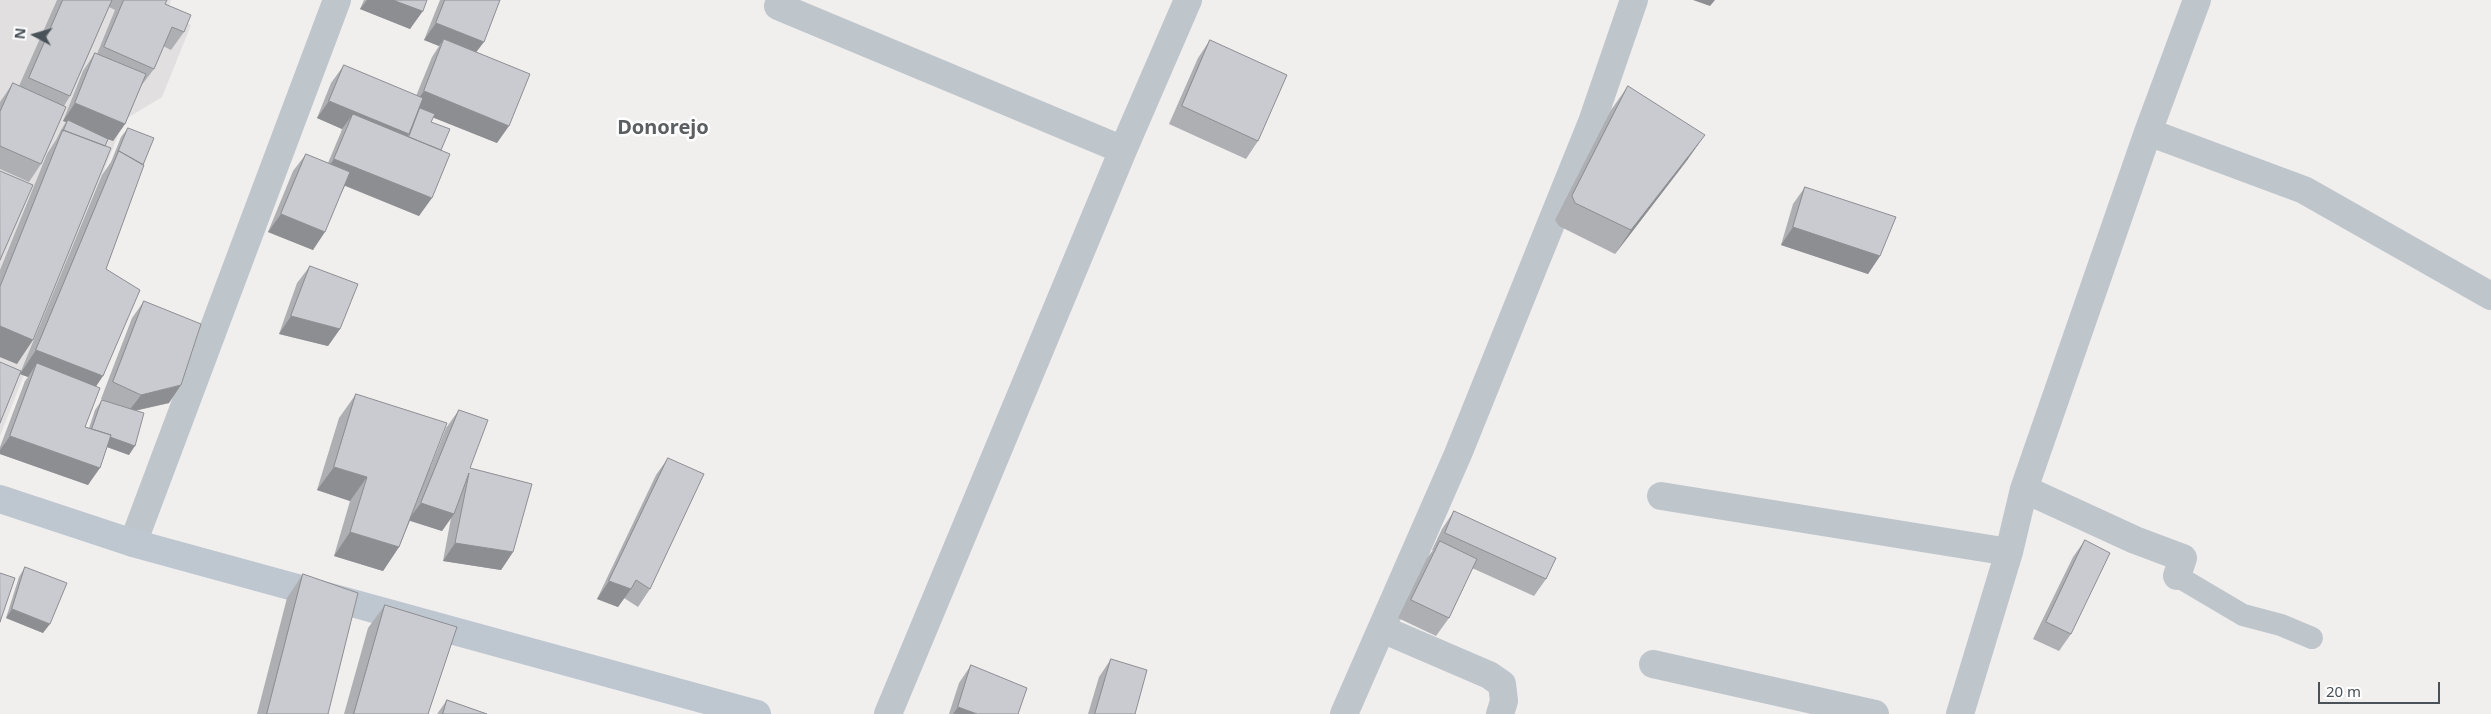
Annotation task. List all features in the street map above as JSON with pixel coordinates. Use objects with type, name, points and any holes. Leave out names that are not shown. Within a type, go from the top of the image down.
[{"type":"main road","points":[[0,499],[133,543],[757,714]]},
{"type":"street","points":[[133,543],[337,0]]},
{"type":"street","points":[[888,714],[1123,150],[1188,0]]},
{"type":"street","points":[[1344,714],[1458,454],[1588,131],[1634,0]]},
{"type":"street","points":[[1960,714],[2009,552],[2024,489],[2148,132],[2197,0]]},
{"type":"street","points":[[778,6],[1123,150]]},
{"type":"street","points":[[2148,132],[2304,190],[2491,296]]},
{"type":"street","points":[[2024,489],[2135,540],[2183,558],[2177,576]]},
{"type":"street","points":[[1661,496],[2009,552]]},
{"type":"street","points":[[1382,629],[1489,675],[1502,684],[1504,700],[1500,714]]},
{"type":"street","points":[[1653,664],[1875,714]]},
{"type":"lane","points":[[2177,576],[2243,615],[2281,625],[2312,638]]},
{"type":"shaded area","points":[[0,0],[171,0],[166,14],[191,25],[162,97],[124,120],[0,436]]},
{"type":"building","points":[[63,0],[112,0],[70,96],[29,78]]},
{"type":"building","points":[[124,0],[167,0],[165,4],[191,15],[184,32],[172,27],[154,69],[104,47]]},
{"type":"building","points":[[393,0],[427,0],[423,11]]},
{"type":"building","points":[[445,0],[500,0],[484,42],[436,23]]},
{"type":"building","points":[[444,39],[530,74],[509,126],[424,91]]},
{"type":"building","points":[[1210,40],[1287,75],[1258,141],[1182,106]]},
{"type":"building","points":[[95,53],[146,74],[125,124],[75,103]]},
{"type":"building","points":[[344,65],[423,98],[409,134],[329,101]]},
{"type":"building","points":[[13,83],[66,107],[41,164],[0,146],[0,112]]},
{"type":"building","points":[[1628,86],[1705,135],[1631,230],[1575,203],[1572,196]]},
{"type":"building","points":[[420,108],[435,114],[431,122],[450,129],[441,150],[409,137]]},
{"type":"building","points":[[353,114],[450,154],[432,198],[334,159]]},
{"type":"building","points":[[68,120],[108,139],[105,146],[63,130]]},
{"type":"building","points":[[128,128],[154,138],[143,165],[118,152]]},
{"type":"building","points":[[63,130],[111,148],[33,340],[0,326],[0,287]]},
{"type":"building","points":[[119,151],[144,165],[106,269],[140,290],[103,376],[36,350]]},
{"type":"building","points":[[306,154],[350,172],[325,232],[281,214]]},
{"type":"building","points":[[0,171],[33,185],[0,260]]},
{"type":"building","points":[[1805,187],[1896,217],[1880,256],[1793,227]]},
{"type":"building","points":[[310,266],[358,284],[340,329],[291,316]]},
{"type":"building","points":[[144,301],[201,324],[181,385],[141,395],[113,382]]},
{"type":"building","points":[[0,362],[21,371],[0,423]]},
{"type":"building","points":[[37,363],[100,388],[85,427],[111,435],[100,468],[10,436]]},
{"type":"building","points":[[356,394],[447,423],[399,547],[350,532],[367,477],[334,467]]},
{"type":"building","points":[[102,400],[144,413],[135,446],[92,429]]},
{"type":"building","points":[[459,410],[488,420],[470,468],[532,484],[513,552],[455,543],[469,473],[454,514],[421,503]]},
{"type":"building","points":[[668,458],[704,474],[650,589],[636,580],[631,589],[609,581]]},
{"type":"building","points":[[1454,511],[1556,558],[1546,579],[1445,533]]},
{"type":"building","points":[[2085,540],[2110,553],[2071,634],[2046,622]]},
{"type":"building","points":[[1440,541],[1477,559],[1449,618],[1411,600]]},
{"type":"building","points":[[25,567],[67,583],[50,624],[12,609]]},
{"type":"building","points":[[0,573],[15,578],[0,622]]},
{"type":"building","points":[[303,574],[358,593],[328,714],[267,714]]},
{"type":"building","points":[[385,605],[457,627],[428,714],[354,714]]},
{"type":"building","points":[[1111,659],[1147,670],[1135,714],[1095,714]]},
{"type":"building","points":[[971,665],[1027,688],[1018,714],[977,714],[958,707]]},
{"type":"building","points":[[447,700],[487,714],[443,714]]},
{"type":"district","name":"Donorejo","points":[[663,128]]}]
